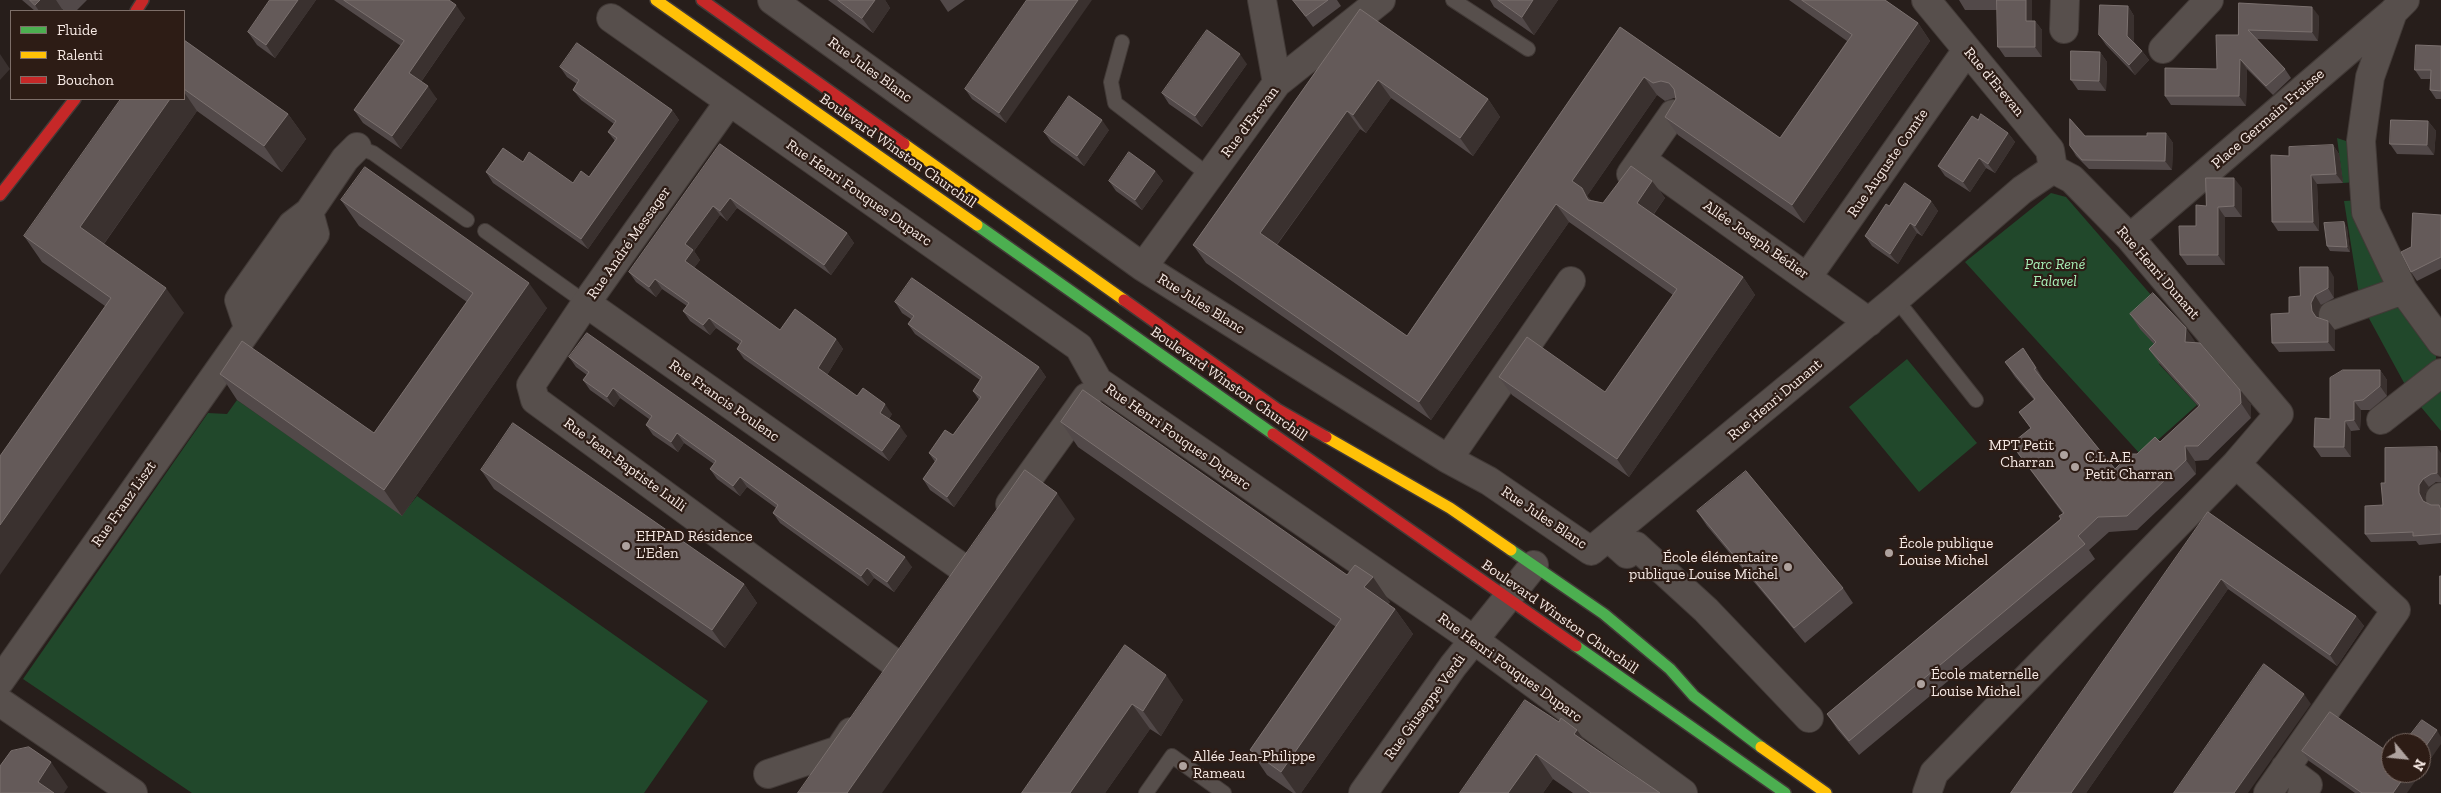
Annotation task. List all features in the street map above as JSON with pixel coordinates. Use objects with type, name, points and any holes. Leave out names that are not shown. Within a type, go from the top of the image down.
[{"type":"main road","name":"Boulevard Winston Churchill","points":[[656,0],[1785,793]]},
{"type":"main road","name":"Boulevard Winston Churchill","points":[[702,0],[1277,409],[1450,508],[1612,620],[1670,669],[1694,696],[1732,727],[1826,793]]},
{"type":"main road","points":[[0,195],[74,100]]},
{"type":"street","name":"Rue Jules Blanc","points":[[772,0],[1143,266],[1448,460],[1489,481],[1591,551],[1641,511]]},
{"type":"street","points":[[1262,0],[1277,84]]},
{"type":"street","name":"Rue d'Erevan","points":[[1143,266],[1277,84],[1381,0]]},
{"type":"street","name":"Rue d'Erevan","points":[[1926,0],[2050,150],[2053,169]]},
{"type":"street","points":[[2064,29],[2065,0]]},
{"type":"street","points":[[2163,50],[2209,0]]},
{"type":"street","points":[[2399,6],[2370,77],[2361,141],[2366,212],[2403,290],[2441,342]]},
{"type":"street","name":"Place Germain Fraisse","points":[[2136,232],[2399,6]]},
{"type":"street","name":"Rue Henri Fouques Duparc","points":[[611,18],[1079,347],[1098,381],[1474,640],[1683,793]]},
{"type":"street","name":"Rue Auguste Comte","points":[[1808,276],[1967,50]]},
{"type":"street","name":"Rue André Messager","points":[[531,385],[586,303],[728,102]]},
{"type":"street","points":[[1615,197],[1673,114]]},
{"type":"street","name":"Rue Franz Liszt","points":[[0,681],[315,234],[309,212],[345,159],[357,147]]},
{"type":"street","name":"Allée Joseph Bédier","points":[[1642,160],[1808,276],[1869,322]]},
{"type":"street","name":"Rue Henri Dunant","points":[[1641,511],[1896,300],[2022,190],[2053,169],[2072,179],[2136,232],[2280,414],[2236,464],[1931,783]]},
{"type":"street","points":[[1448,460],[1571,281]]},
{"type":"street","points":[[2333,315],[2403,290]]},
{"type":"street","name":"Rue Francis Poulenc","points":[[586,303],[964,569]]},
{"type":"street","points":[[2380,420],[2441,373]]},
{"type":"street","points":[[998,522],[1098,381]]},
{"type":"street","name":"Rue Jean-Baptiste Lulli","points":[[531,385],[535,400],[896,664]]},
{"type":"street","points":[[2236,464],[2396,610],[2268,793]]},
{"type":"street","points":[[1608,537],[1626,554],[1636,546],[1706,610],[1809,718]]},
{"type":"street","points":[[947,593],[981,546]]},
{"type":"street","name":"Rue Giuseppe Verdi","points":[[1363,793],[1474,640],[1534,565]]},
{"type":"street","points":[[881,688],[913,640]]},
{"type":"street","points":[[0,702],[133,793]]},
{"type":"street","points":[[768,774],[839,750],[865,711]]},
{"type":"street","points":[[2285,768],[2310,790]]},
{"type":"lane","points":[[1452,0],[1528,50]]},
{"type":"lane","points":[[1122,42],[1111,82],[1115,103],[1210,176]]},
{"type":"lane","points":[[357,147],[373,153],[467,220]]},
{"type":"lane","name":"Rue Francis Poulenc","points":[[485,231],[586,303]]},
{"type":"lane","points":[[1896,300],[1976,400]]},
{"type":"lane","points":[[1146,793],[1172,756],[1224,793]]},
{"type":"green space","points":[[2337,138],[2352,143],[2356,182],[2343,183]]},
{"type":"green space","name":"Parc René Falavel","points":[[2051,193],[2066,197],[2158,303],[2166,357],[2159,364],[2197,405],[2141,455],[1965,262]]},
{"type":"green space","points":[[2361,200],[2392,288],[2360,301],[2344,201]]},
{"type":"green space","points":[[2398,302],[2436,356],[2436,368],[2409,392],[2365,311]]},
{"type":"green space","points":[[1907,359],[1977,443],[1919,492],[1849,407]]},
{"type":"green space","points":[[2441,383],[2441,431],[2416,401]]},
{"type":"green space","points":[[237,400],[402,515],[417,496],[708,701],[644,793],[192,793],[23,679],[208,413],[227,414]]},
{"type":"building","points":[[30,0],[40,0],[35,5]]},
{"type":"building","points":[[270,0],[298,0],[266,45],[248,32]]},
{"type":"building","points":[[344,0],[449,0],[456,5],[409,73],[428,86],[392,136],[354,110],[404,41]]},
{"type":"building","points":[[838,0],[875,0],[862,18]]},
{"type":"building","points":[[1027,0],[1078,0],[999,113],[965,89]]},
{"type":"building","points":[[1293,0],[1328,0],[1306,16]]},
{"type":"building","points":[[1498,0],[1533,0],[1522,17]]},
{"type":"building","points":[[1802,0],[1885,0],[1918,23],[1792,205],[1665,117],[1676,99],[1674,89],[1669,83],[1661,81],[1653,83],[1644,77],[1572,181],[1582,188],[1588,200],[1603,203],[1631,166],[1652,181],[1637,203],[1743,277],[1617,459],[1499,377],[1527,337],[1605,392],[1677,289],[1556,204],[1419,402],[1193,245],[1360,9],[1488,99],[1460,138],[1378,80],[1353,115],[1347,111],[1260,233],[1407,336],[1620,27],[1780,138],[1852,35]]},
{"type":"building","points":[[1997,0],[2026,0],[2026,21],[2035,21],[2035,47],[1998,47]]},
{"type":"building","points":[[2239,3],[2312,7],[2312,32],[2248,30],[2285,69],[2266,86],[2240,59],[2239,96],[2165,96],[2165,68],[2217,69],[2216,35],[2238,35]]},
{"type":"building","points":[[2100,5],[2128,6],[2127,36],[2142,51],[2129,65],[2099,35]]},
{"type":"building","points":[[1207,30],[1240,54],[1195,116],[1162,93]]},
{"type":"building","points":[[185,41],[288,114],[264,146],[185,90]]},
{"type":"building","points":[[577,43],[672,110],[581,239],[486,172],[503,148],[523,162],[529,152],[573,183],[581,171],[589,177],[617,138],[608,132],[616,121],[573,90],[579,80],[560,67]]},
{"type":"building","points":[[2416,45],[2441,46],[2441,91],[2430,90],[2431,70],[2415,70]]},
{"type":"building","points":[[2071,51],[2100,52],[2099,81],[2071,80]]},
{"type":"building","points":[[1069,96],[1102,120],[1077,156],[1044,132]]},
{"type":"building","points":[[120,100],[169,100],[80,227],[166,288],[0,525],[0,456],[111,298],[24,236]]},
{"type":"building","points":[[1981,114],[2008,133],[1988,164],[1979,158],[1963,182],[1938,166],[1972,116],[1978,120]]},
{"type":"building","points":[[2070,119],[2085,136],[2147,136],[2147,133],[2166,133],[2165,161],[2082,160],[2070,146]]},
{"type":"building","points":[[2391,120],[2428,121],[2427,145],[2390,144]]},
{"type":"building","points":[[720,144],[847,233],[824,265],[730,198],[720,211],[713,206],[685,244],[693,250],[685,261],[780,330],[795,309],[836,339],[818,368],[857,396],[863,388],[885,404],[880,413],[900,426],[882,451],[737,349],[742,341],[709,318],[703,325],[683,311],[689,303],[655,279],[649,287],[629,272]]},
{"type":"building","points":[[2333,145],[2336,174],[2311,175],[2313,222],[2272,222],[2271,155],[2289,156],[2289,147]]},
{"type":"building","points":[[1129,152],[1155,171],[1135,200],[1109,181]]},
{"type":"building","points":[[365,167],[529,283],[384,490],[220,374],[242,341],[374,433],[473,293],[341,200]]},
{"type":"building","points":[[2206,178],[2234,178],[2234,206],[2218,207],[2218,255],[2180,255],[2179,226],[2196,226],[2196,205],[2206,206]]},
{"type":"building","points":[[1905,183],[1931,201],[1915,226],[1910,223],[1890,254],[1865,236],[1886,204],[1889,206]]},
{"type":"building","points":[[2413,213],[2441,215],[2441,257],[2411,272],[2401,252],[2411,247]]},
{"type":"building","points":[[2344,222],[2347,247],[2327,246],[2324,223]]},
{"type":"building","points":[[2300,267],[2328,267],[2328,288],[2315,295],[2311,303],[2312,311],[2316,317],[2328,321],[2328,342],[2272,343],[2271,314],[2289,313],[2289,297],[2300,296]]},
{"type":"building","points":[[912,278],[1039,367],[947,497],[923,479],[937,459],[929,453],[945,430],[953,435],[981,397],[973,391],[982,377],[908,324],[914,316],[895,302]]},
{"type":"building","points":[[2153,293],[2186,328],[2185,342],[2200,343],[2240,390],[2241,403],[2198,446],[2185,446],[2186,460],[2127,516],[2098,517],[2078,536],[2085,544],[1849,741],[1827,714],[2061,519],[2059,516],[2064,513],[2011,444],[2031,428],[2019,412],[2035,399],[2005,362],[2023,348],[2036,368],[2034,369],[2115,469],[2130,454],[2137,454],[2155,437],[2160,442],[2200,405],[2149,349],[2156,342],[2130,314]]},
{"type":"building","points":[[587,333],[905,557],[887,582],[867,568],[861,576],[773,513],[778,505],[740,477],[733,486],[710,469],[716,461],[677,433],[671,442],[646,425],[652,416],[613,388],[607,397],[583,380],[589,372],[569,357]]},
{"type":"building","points":[[2343,370],[2380,370],[2380,386],[2363,400],[2354,401],[2354,420],[2345,421],[2344,447],[2314,447],[2315,418],[2330,419],[2330,378]]},
{"type":"building","points":[[1083,390],[1347,575],[1355,565],[1373,577],[1364,587],[1395,609],[1281,772],[1250,750],[1341,619],[1061,422]]},
{"type":"building","name":"EHPAD Résidence L'Eden","points":[[513,423],[744,584],[712,630],[481,470]]},
{"type":"building","points":[[2437,447],[2437,473],[2423,479],[2419,485],[2419,493],[2423,501],[2431,505],[2439,505],[2441,510],[2441,534],[2413,536],[2413,532],[2365,534],[2365,506],[2383,505],[2381,483],[2385,483],[2385,448]]},
{"type":"building","points":[[1025,470],[1057,493],[847,793],[798,793]]},
{"type":"building","points":[[1746,471],[1843,588],[1794,628],[1697,511]]},
{"type":"building","points":[[2208,512],[2356,616],[2330,655],[2221,579],[2071,793],[2011,793]]},
{"type":"building","points":[[2441,576],[2441,604],[2440,604]]},
{"type":"building","points":[[1125,645],[1166,675],[1143,711],[1132,704],[1070,793],[1022,793]]},
{"type":"building","points":[[2264,664],[2304,694],[2234,793],[2174,793]]},
{"type":"building","points":[[1525,700],[1559,722],[1561,718],[1577,730],[1574,734],[1660,793],[1591,793],[1536,754],[1508,793],[1460,793]]},
{"type":"building","points":[[2330,712],[2381,747],[2381,783],[2400,783],[2393,793],[2362,793],[2302,751]]},
{"type":"building","points":[[2422,720],[2437,730],[2431,739],[2431,733],[2412,733]]},
{"type":"building","points":[[29,747],[51,762],[38,782],[54,793],[0,793],[0,766],[11,751]]},
{"type":"traffic: fast","points":[[977,225],[1273,434]]},
{"type":"traffic: fast","points":[[1511,550],[1604,614],[1670,669],[1694,696],[1761,747]]},
{"type":"traffic: fast","points":[[1576,646],[1785,793]]},
{"type":"traffic: slow","points":[[656,0],[977,225]]},
{"type":"traffic: slow","points":[[904,144],[1124,300]]},
{"type":"traffic: slow","points":[[1326,437],[1450,508],[1511,550]]},
{"type":"traffic: slow","points":[[1761,747],[1826,793]]},
{"type":"traffic: jam","points":[[137,10],[143,0]]},
{"type":"traffic: jam","points":[[702,0],[904,144]]},
{"type":"traffic: jam","points":[[0,195],[74,100]]},
{"type":"traffic: jam","points":[[1124,300],[1277,409],[1326,437]]},
{"type":"traffic: jam","points":[[1273,434],[1576,646]]},
{"type":"place","name":"MPT Petit Charran","points":[[2064,455]]},
{"type":"place","name":"C.L.A.E. Petit Charran","points":[[2075,467]]},
{"type":"place","name":"EHPAD Résidence L'Eden","points":[[626,546]]},
{"type":"place","name":"École publique Louise Michel","points":[[1889,553]]},
{"type":"place","name":"École élémentaire publique Louise Michel","points":[[1788,567]]},
{"type":"place","name":"École maternelle Louise Michel","points":[[1921,684]]},
{"type":"place","name":"Allée Jean-Philippe Rameau","points":[[1183,766]]}]
